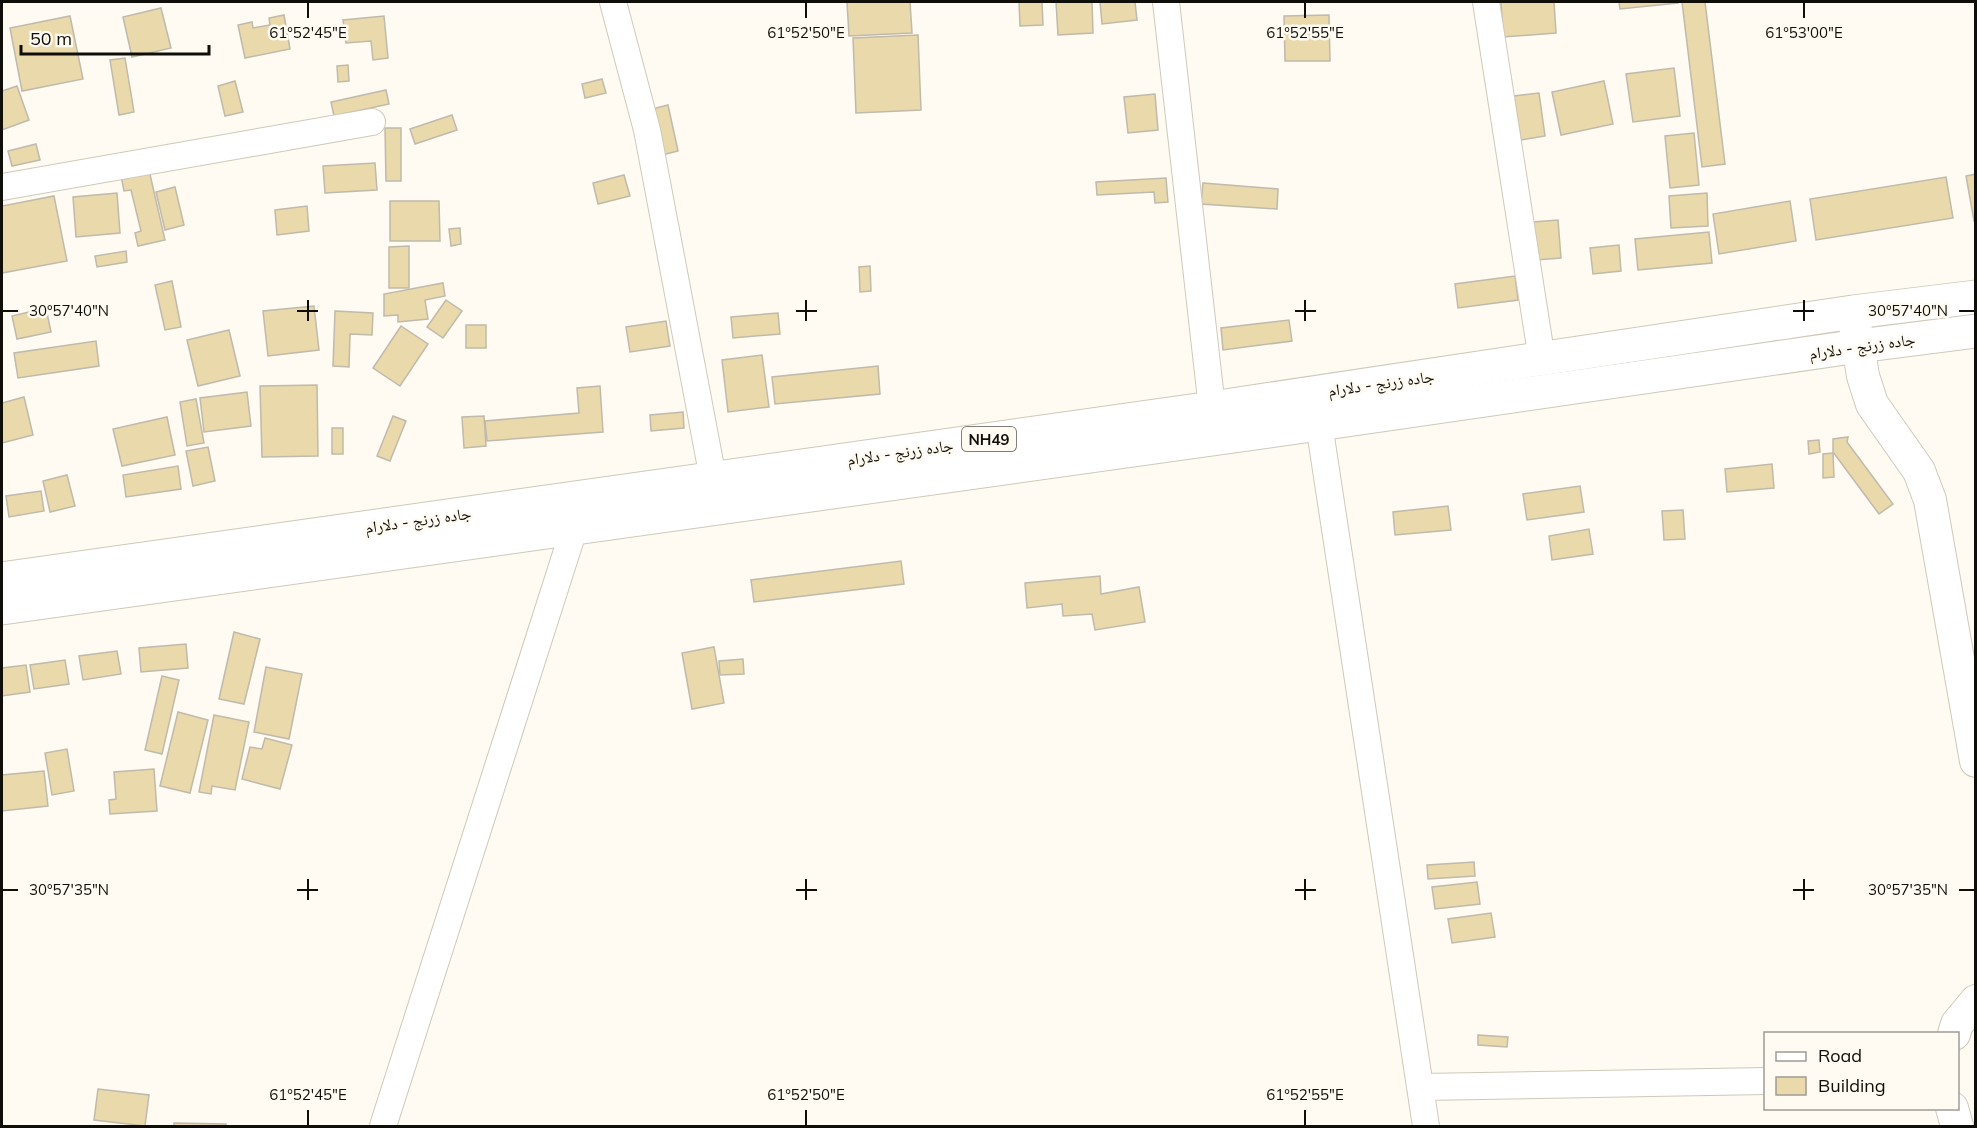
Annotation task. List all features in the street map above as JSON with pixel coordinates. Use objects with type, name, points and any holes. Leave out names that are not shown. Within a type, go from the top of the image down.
[{"type":"highway","name":"جاده زرنج - دلارام","points":[[2,608],[574,529],[715,493],[1212,408],[1853,312],[1976,297]]},
{"type":"highway","name":"جاده زرنج - دلارام","points":[[2,579],[715,493],[1319,424],[1976,331]]},
{"type":"street","points":[[613,2],[647,130],[715,493]]},
{"type":"street","points":[[1166,2],[1212,408]]},
{"type":"street","points":[[1486,2],[1542,360]]},
{"type":"street","points":[[2,188],[372,122]]},
{"type":"street","points":[[1853,312],[1863,376],[1872,404],[1919,471],[1930,500],[1976,761]]},
{"type":"street","points":[[1319,424],[1426,1126]]},
{"type":"street","points":[[383,1126],[574,529]]},
{"type":"street","points":[[1954,1032],[1956,1024],[1976,1001]]},
{"type":"street","points":[[1421,1087],[1764,1081]]},
{"type":"street","points":[[1953,1110],[1957,1126]]},
{"type":"building","points":[[847,2],[910,2],[912,33],[849,36]]},
{"type":"building","points":[[1019,2],[1042,2],[1043,25],[1020,26]]},
{"type":"building","points":[[1056,2],[1092,2],[1093,33],[1058,35]]},
{"type":"building","points":[[1100,2],[1135,2],[1137,20],[1102,24]]},
{"type":"building","points":[[1501,2],[1554,2],[1556,33],[1503,37]]},
{"type":"building","points":[[1619,2],[1678,2],[1678,3],[1620,9]]},
{"type":"building","points":[[1682,2],[1705,2],[1725,164],[1702,167]]},
{"type":"building","points":[[161,8],[171,48],[132,57],[123,17]]},
{"type":"building","points":[[284,15],[290,49],[245,58],[238,25],[252,22],[253,28],[270,25],[269,18]]},
{"type":"building","points":[[1329,15],[1330,61],[1285,61],[1284,16]]},
{"type":"building","points":[[70,16],[83,79],[22,91],[10,28]]},
{"type":"building","points":[[384,16],[388,58],[373,60],[371,41],[346,43],[343,20]]},
{"type":"building","points":[[918,35],[921,110],[856,113],[853,38]]},
{"type":"building","points":[[125,58],[134,112],[119,115],[110,60]]},
{"type":"building","points":[[348,65],[349,81],[338,82],[337,66]]},
{"type":"building","points":[[1674,68],[1680,116],[1633,122],[1626,74]]},
{"type":"building","points":[[602,79],[606,93],[585,98],[582,84]]},
{"type":"building","points":[[235,81],[243,112],[225,116],[218,86]]},
{"type":"building","points":[[1604,81],[1613,124],[1561,135],[1552,92]]},
{"type":"building","points":[[17,86],[29,120],[2,130],[2,91]]},
{"type":"building","points":[[386,90],[389,104],[334,116],[331,102]]},
{"type":"building","points":[[1539,93],[1545,136],[1521,140],[1514,96]]},
{"type":"building","points":[[1155,94],[1158,130],[1128,133],[1124,97]]},
{"type":"building","points":[[668,105],[678,151],[662,155],[652,109]]},
{"type":"building","points":[[452,115],[457,130],[415,144],[410,129]]},
{"type":"building","points":[[385,128],[401,128],[401,181],[386,181]]},
{"type":"building","points":[[1694,133],[1699,185],[1670,188],[1665,136]]},
{"type":"building","points":[[36,144],[40,160],[12,166],[8,151]]},
{"type":"building","points":[[375,163],[377,190],[325,193],[323,166]]},
{"type":"building","points":[[149,170],[165,240],[138,246],[135,233],[141,231],[131,190],[124,191],[121,176]]},
{"type":"building","points":[[1976,174],[1976,220],[1974,221],[1966,176]]},
{"type":"building","points":[[624,175],[630,196],[598,204],[593,183]]},
{"type":"building","points":[[1946,177],[1953,218],[1816,240],[1810,199]]},
{"type":"building","points":[[1166,178],[1168,202],[1155,203],[1154,192],[1097,195],[1096,182]]},
{"type":"building","points":[[1203,183],[1278,189],[1277,209],[1201,204]]},
{"type":"building","points":[[175,187],[184,225],[165,230],[156,192]]},
{"type":"building","points":[[117,193],[120,233],[76,237],[73,197]]},
{"type":"building","points":[[1707,193],[1708,226],[1671,228],[1669,196]]},
{"type":"building","points":[[54,196],[67,261],[2,273],[2,206]]},
{"type":"building","points":[[390,201],[439,201],[440,241],[390,241]]},
{"type":"building","points":[[1790,201],[1796,241],[1719,254],[1713,214]]},
{"type":"building","points":[[307,206],[309,231],[277,235],[275,210]]},
{"type":"building","points":[[1558,220],[1561,258],[1536,260],[1533,222]]},
{"type":"building","points":[[460,228],[461,244],[451,246],[449,229]]},
{"type":"building","points":[[1709,232],[1712,263],[1638,270],[1635,239]]},
{"type":"building","points":[[1619,245],[1621,271],[1593,274],[1590,248]]},
{"type":"building","points":[[409,246],[409,288],[389,288],[389,247]]},
{"type":"building","points":[[126,251],[127,262],[97,267],[95,256]]},
{"type":"building","points":[[870,266],[871,291],[860,292],[859,267]]},
{"type":"building","points":[[1515,276],[1518,300],[1458,308],[1455,284]]},
{"type":"building","points":[[172,281],[181,327],[165,330],[155,285]]},
{"type":"building","points":[[443,283],[445,296],[425,300],[428,319],[398,322],[398,315],[384,316],[384,294]]},
{"type":"building","points":[[446,300],[462,311],[443,338],[427,327]]},
{"type":"building","points":[[314,306],[319,350],[268,356],[263,311]]},
{"type":"building","points":[[46,308],[51,332],[17,339],[12,316]]},
{"type":"building","points":[[335,311],[373,313],[372,335],[350,334],[349,367],[333,366]]},
{"type":"building","points":[[778,313],[780,334],[733,338],[731,317]]},
{"type":"building","points":[[1289,320],[1292,341],[1223,350],[1221,328]]},
{"type":"building","points":[[666,321],[670,346],[630,352],[626,327]]},
{"type":"building","points":[[466,325],[486,325],[486,348],[466,348]]},
{"type":"building","points":[[401,326],[428,344],[400,386],[373,368]]},
{"type":"building","points":[[229,330],[240,376],[198,386],[187,340]]},
{"type":"building","points":[[96,341],[99,366],[18,378],[14,353]]},
{"type":"building","points":[[762,355],[769,407],[728,412],[722,360]]},
{"type":"building","points":[[878,366],[880,394],[775,404],[772,377]]},
{"type":"building","points":[[317,385],[318,456],[262,457],[260,386]]},
{"type":"building","points":[[600,386],[603,432],[487,441],[485,421],[579,413],[577,388]]},
{"type":"building","points":[[247,392],[251,426],[204,432],[200,398]]},
{"type":"building","points":[[24,397],[33,435],[2,443],[2,403]]},
{"type":"building","points":[[196,399],[204,443],[187,446],[180,402]]},
{"type":"building","points":[[683,412],[684,428],[651,431],[650,415]]},
{"type":"building","points":[[393,416],[406,421],[390,461],[377,456]]},
{"type":"building","points":[[484,416],[486,446],[464,448],[462,417]]},
{"type":"building","points":[[167,417],[175,455],[122,466],[113,429]]},
{"type":"building","points":[[332,428],[343,428],[343,454],[332,454]]},
{"type":"building","points":[[1848,437],[1847,442],[1893,504],[1879,514],[1833,452],[1833,439]]},
{"type":"building","points":[[1819,440],[1820,452],[1809,454],[1808,441]]},
{"type":"building","points":[[208,447],[215,481],[193,486],[186,451]]},
{"type":"building","points":[[1833,453],[1834,477],[1823,478],[1823,454]]},
{"type":"building","points":[[1772,464],[1774,488],[1727,492],[1725,469]]},
{"type":"building","points":[[178,466],[181,489],[126,497],[123,475]]},
{"type":"building","points":[[67,475],[75,506],[50,512],[43,481]]},
{"type":"building","points":[[1580,486],[1584,512],[1527,520],[1523,494]]},
{"type":"building","points":[[41,491],[44,511],[9,517],[6,496]]},
{"type":"building","points":[[1448,506],[1451,530],[1395,535],[1393,512]]},
{"type":"building","points":[[1683,510],[1685,539],[1664,540],[1662,511]]},
{"type":"building","points":[[1589,529],[1593,554],[1552,560],[1549,536]]},
{"type":"building","points":[[901,561],[904,584],[754,602],[751,580]]},
{"type":"building","points":[[1100,576],[1101,594],[1139,587],[1145,622],[1095,630],[1092,614],[1063,616],[1062,604],[1027,608],[1025,583]]},
{"type":"building","points":[[234,632],[260,639],[244,704],[219,699]]},
{"type":"building","points":[[186,644],[188,668],[141,672],[139,648]]},
{"type":"building","points":[[714,647],[724,703],[692,709],[682,653]]},
{"type":"building","points":[[117,651],[121,674],[83,680],[79,656]]},
{"type":"building","points":[[743,659],[744,674],[720,675],[719,661]]},
{"type":"building","points":[[65,660],[69,684],[34,689],[30,665]]},
{"type":"building","points":[[26,665],[30,692],[2,696],[2,668]]},
{"type":"building","points":[[266,667],[302,674],[289,739],[254,732]]},
{"type":"building","points":[[162,676],[179,680],[162,754],[145,750]]},
{"type":"building","points":[[178,712],[208,720],[190,793],[160,786]]},
{"type":"building","points":[[214,715],[249,722],[235,790],[212,786],[211,794],[199,792]]},
{"type":"building","points":[[265,738],[292,745],[280,789],[242,779],[250,747],[262,749]]},
{"type":"building","points":[[67,749],[74,791],[52,795],[45,753]]},
{"type":"building","points":[[154,769],[157,811],[110,814],[109,800],[116,799],[114,772]]},
{"type":"building","points":[[44,771],[48,806],[2,811],[2,775]]},
{"type":"building","points":[[1474,862],[1475,876],[1428,879],[1427,865]]},
{"type":"building","points":[[1477,882],[1480,904],[1435,909],[1432,887]]},
{"type":"building","points":[[1491,913],[1495,937],[1452,943],[1448,919]]},
{"type":"building","points":[[1478,1035],[1508,1037],[1507,1047],[1478,1045]]},
{"type":"building","points":[[98,1089],[149,1095],[145,1126],[94,1120]]},
{"type":"building","points":[[174,1123],[226,1124],[226,1126],[174,1126]]}]
